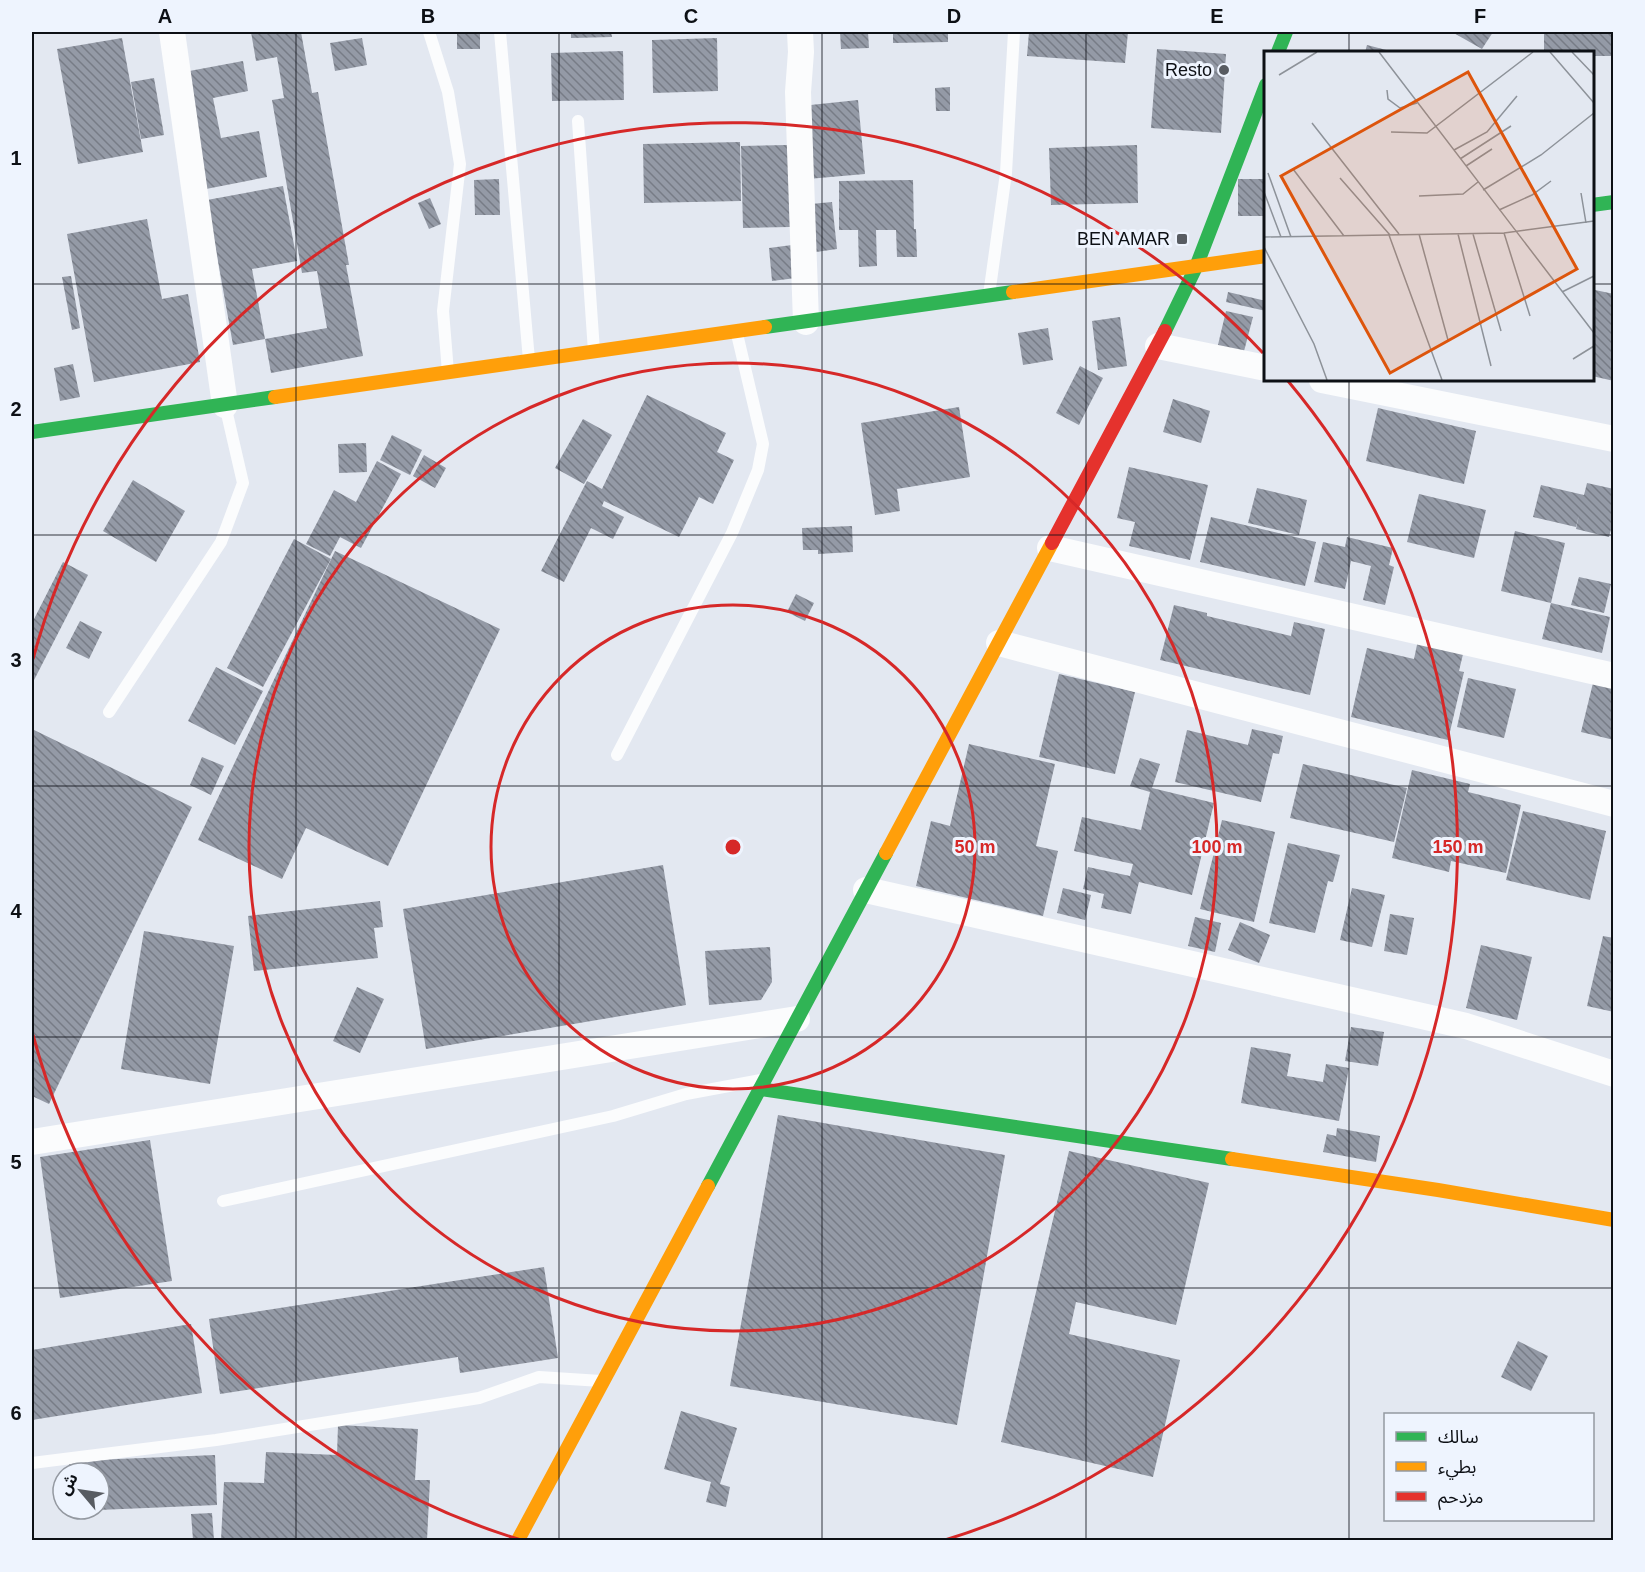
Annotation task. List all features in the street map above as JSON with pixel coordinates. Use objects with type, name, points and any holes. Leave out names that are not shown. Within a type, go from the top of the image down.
[{"type":"street","points":[[172,32],[225,405]]},
{"type":"street","points":[[800,32],[798,92],[806,322]]},
{"type":"street","points":[[1278,51],[1286,32]]},
{"type":"street","points":[[518,1540],[1158,346],[1196,267],[1264,90]]},
{"type":"street","points":[[1594,205],[1614,202]]},
{"type":"street","points":[[32,432],[1264,256]]},
{"type":"street","points":[[1158,346],[1264,368]]},
{"type":"street","points":[[1327,381],[1614,439]]},
{"type":"street","points":[[1050,548],[1614,676]]},
{"type":"street","points":[[999,643],[1614,804]]},
{"type":"street","points":[[866,890],[1466,1026],[1614,1074]]},
{"type":"street","points":[[32,1142],[797,1019]]},
{"type":"street","points":[[762,1084],[1438,1190],[1614,1220]]},
{"type":"lane","points":[[429,32],[448,92],[460,164],[443,311],[448,373]]},
{"type":"lane","points":[[500,32],[529,362]]},
{"type":"lane","points":[[989,296],[1006,173],[1014,32]]},
{"type":"lane","points":[[578,121],[594,352]]},
{"type":"lane","points":[[616,755],[732,532],[758,470],[763,444],[737,332]]},
{"type":"lane","points":[[108,712],[221,542],[243,483],[225,405]]},
{"type":"lane","points":[[223,1201],[614,1116],[686,1094],[762,1084]]},
{"type":"lane","points":[[32,1463],[216,1440],[479,1398],[539,1377],[603,1381]]},
{"type":"building","points":[[251,32],[301,32],[312,93],[318,92],[363,356],[271,373],[265,339],[327,328],[317,271],[302,273],[272,100],[284,98],[277,57],[256,61]]},
{"type":"building","points":[[457,32],[480,32],[480,49],[457,49]]},
{"type":"building","points":[[571,32],[611,32],[612,37],[571,38]]},
{"type":"building","points":[[840,32],[868,32],[869,48],[841,49]]},
{"type":"building","points":[[893,32],[948,32],[948,42],[893,43]]},
{"type":"building","points":[[1029,32],[1128,32],[1125,63],[1027,56]]},
{"type":"building","points":[[1452,32],[1493,32],[1482,49]]},
{"type":"building","points":[[1544,32],[1614,32],[1614,56],[1594,56],[1594,51],[1544,51]]},
{"type":"building","points":[[122,38],[143,152],[78,164],[57,49]]},
{"type":"building","points":[[362,38],[367,65],[335,71],[330,43]]},
{"type":"building","points":[[717,38],[718,91],[653,93],[652,40]]},
{"type":"building","points":[[1367,45],[1390,51],[1365,51]]},
{"type":"building","points":[[1157,49],[1226,54],[1221,133],[1151,128]]},
{"type":"building","points":[[623,51],[624,100],[552,101],[551,53]]},
{"type":"building","points":[[243,61],[248,91],[213,98],[221,138],[259,131],[267,177],[206,189],[184,72]]},
{"type":"building","points":[[154,78],[164,135],[141,139],[131,82]]},
{"type":"building","points":[[950,87],[950,111],[936,111],[935,88]]},
{"type":"building","points":[[858,100],[865,174],[808,179],[801,106]]},
{"type":"building","points":[[740,142],[741,201],[644,203],[643,144]]},
{"type":"building","points":[[788,145],[790,227],[743,228],[741,146]]},
{"type":"building","points":[[1137,145],[1138,203],[1051,205],[1049,148]]},
{"type":"building","points":[[499,179],[500,215],[475,215],[474,180]]},
{"type":"building","points":[[1238,179],[1264,179],[1264,216],[1238,216]]},
{"type":"building","points":[[913,180],[917,257],[897,257],[896,230],[876,230],[877,266],[859,267],[858,230],[839,230],[839,181]]},
{"type":"building","points":[[283,186],[297,261],[252,269],[265,339],[233,345],[207,200]]},
{"type":"building","points":[[430,198],[441,224],[429,229],[418,203]]},
{"type":"building","points":[[832,202],[837,249],[816,252],[811,204]]},
{"type":"building","points":[[147,219],[162,299],[188,294],[200,362],[94,382],[67,234]]},
{"type":"building","points":[[792,245],[796,278],[772,281],[769,248]]},
{"type":"building","points":[[71,276],[80,328],[72,330],[62,277]]},
{"type":"building","points":[[1595,290],[1614,294],[1614,381],[1594,376]]},
{"type":"building","points":[[1228,292],[1264,301],[1264,311],[1226,302]]},
{"type":"building","points":[[1226,311],[1253,317],[1243,355],[1217,349]]},
{"type":"building","points":[[1120,317],[1127,366],[1098,370],[1092,321]]},
{"type":"building","points":[[1048,328],[1053,360],[1023,365],[1018,333]]},
{"type":"building","points":[[73,364],[80,397],[60,401],[54,368]]},
{"type":"building","points":[[1080,366],[1103,378],[1079,425],[1056,413]]},
{"type":"building","points":[[647,395],[726,433],[717,452],[734,460],[713,504],[699,497],[679,537],[604,501],[602,506],[624,517],[613,539],[591,528],[564,582],[541,571],[587,481],[602,489]]},
{"type":"building","points":[[1173,399],[1210,411],[1201,443],[1163,432]]},
{"type":"building","points":[[959,407],[970,477],[897,489],[900,511],[875,515],[861,423]]},
{"type":"building","points":[[1378,408],[1476,431],[1464,484],[1366,461]]},
{"type":"building","points":[[583,419],[612,435],[584,484],[555,468]]},
{"type":"building","points":[[392,435],[422,450],[410,475],[380,460]]},
{"type":"building","points":[[366,443],[367,472],[339,473],[338,444]]},
{"type":"building","points":[[424,455],[446,468],[435,488],[413,476]]},
{"type":"building","points":[[377,461],[401,474],[361,548],[340,537],[330,556],[306,544],[334,490],[356,502]]},
{"type":"building","points":[[1129,467],[1208,485],[1190,560],[1129,546],[1135,522],[1117,518]]},
{"type":"building","points":[[133,480],[185,511],[156,562],[103,531]]},
{"type":"building","points":[[1587,483],[1614,489],[1614,518],[1609,537],[1576,529],[1579,515],[1576,527],[1533,517],[1541,485],[1584,495]]},
{"type":"building","points":[[1257,488],[1307,500],[1299,535],[1248,523]]},
{"type":"building","points":[[1419,494],[1486,510],[1474,558],[1407,542]]},
{"type":"building","points":[[1211,517],[1316,542],[1305,586],[1200,562]]},
{"type":"building","points":[[852,526],[853,552],[818,554],[818,550],[803,550],[802,528]]},
{"type":"building","points":[[1515,531],[1565,543],[1551,603],[1501,591]]},
{"type":"building","points":[[1347,537],[1393,548],[1389,565],[1394,567],[1385,605],[1363,600],[1371,566],[1351,561],[1345,589],[1314,582],[1323,542],[1345,547]]},
{"type":"building","points":[[294,539],[331,559],[263,687],[227,668]]},
{"type":"building","points":[[335,551],[500,629],[388,866],[306,828],[282,879],[198,840]]},
{"type":"building","points":[[63,562],[88,575],[32,684],[32,623]]},
{"type":"building","points":[[1579,577],[1611,584],[1604,613],[1571,605]]},
{"type":"building","points":[[796,594],[814,603],[805,621],[787,612]]},
{"type":"building","points":[[1551,603],[1610,617],[1602,653],[1542,639]]},
{"type":"building","points":[[1174,605],[1207,613],[1207,616],[1291,636],[1294,622],[1325,629],[1310,695],[1160,660]]},
{"type":"building","points":[[80,621],[102,632],[89,659],[66,648]]},
{"type":"building","points":[[1418,640],[1464,650],[1459,671],[1464,672],[1448,740],[1351,717],[1367,648],[1414,659]]},
{"type":"building","points":[[216,667],[263,691],[235,745],[188,721]]},
{"type":"building","points":[[1059,674],[1135,692],[1115,774],[1039,757]]},
{"type":"building","points":[[1468,678],[1516,689],[1504,738],[1457,727]]},
{"type":"building","points":[[1593,683],[1614,688],[1614,740],[1581,732]]},
{"type":"building","points":[[32,729],[192,807],[49,1104],[32,1096]]},
{"type":"building","points":[[1252,729],[1283,736],[1279,754],[1273,753],[1261,802],[1175,782],[1187,730],[1248,745]]},
{"type":"building","points":[[969,744],[1055,764],[1036,846],[1058,851],[1043,916],[916,886],[931,821],[950,826]]},
{"type":"building","points":[[202,757],[224,766],[211,795],[190,785]]},
{"type":"building","points":[[1140,758],[1160,764],[1152,788],[1214,803],[1192,895],[1139,882],[1131,914],[1101,908],[1104,894],[1083,889],[1088,867],[1130,876],[1133,864],[1074,851],[1082,817],[1141,830],[1150,792],[1130,786]]},
{"type":"building","points":[[1303,764],[1407,788],[1394,842],[1290,818]]},
{"type":"building","points":[[1412,770],[1470,784],[1468,792],[1521,805],[1506,873],[1451,861],[1449,872],[1392,858]]},
{"type":"building","points":[[1523,811],[1606,831],[1590,900],[1506,880]]},
{"type":"building","points":[[1222,820],[1275,832],[1254,922],[1200,909]]},
{"type":"building","points":[[1288,843],[1340,855],[1333,882],[1328,881],[1315,933],[1269,923]]},
{"type":"building","points":[[663,865],[686,1005],[426,1049],[403,909]]},
{"type":"building","points":[[1063,888],[1091,895],[1085,920],[1057,913]]},
{"type":"building","points":[[1352,888],[1385,895],[1372,947],[1340,940]]},
{"type":"building","points":[[380,901],[383,927],[374,928],[378,958],[254,971],[248,916]]},
{"type":"building","points":[[1390,914],[1414,918],[1407,955],[1384,951]]},
{"type":"building","points":[[1195,917],[1221,923],[1215,952],[1188,946]]},
{"type":"building","points":[[1240,922],[1270,935],[1259,963],[1228,950]]},
{"type":"building","points":[[144,931],[234,946],[210,1084],[121,1069]]},
{"type":"building","points":[[1603,936],[1614,938],[1614,1012],[1587,1006]]},
{"type":"building","points":[[1481,945],[1532,957],[1517,1020],[1466,1008]]},
{"type":"building","points":[[770,947],[772,982],[761,1000],[709,1005],[705,951]]},
{"type":"building","points":[[357,987],[384,999],[360,1053],[333,1041]]},
{"type":"building","points":[[1351,1027],[1384,1032],[1378,1066],[1345,1061]]},
{"type":"building","points":[[1251,1047],[1291,1054],[1287,1076],[1323,1082],[1326,1064],[1349,1068],[1339,1121],[1241,1103]]},
{"type":"building","points":[[778,1115],[1005,1155],[957,1425],[730,1386]]},
{"type":"building","points":[[1337,1128],[1380,1136],[1376,1162],[1323,1152],[1327,1134],[1336,1136]]},
{"type":"building","points":[[150,1140],[172,1281],[60,1298],[40,1157]]},
{"type":"building","points":[[1069,1151],[1209,1183],[1176,1325],[1076,1302],[1069,1334],[1180,1360],[1153,1477],[1001,1442]]},
{"type":"building","points":[[544,1267],[558,1358],[460,1373],[458,1357],[220,1394],[209,1319]]},
{"type":"building","points":[[191,1324],[202,1393],[32,1420],[32,1350]]},
{"type":"building","points":[[1518,1341],[1548,1356],[1531,1391],[1501,1377]]},
{"type":"building","points":[[681,1411],[737,1428],[720,1484],[730,1487],[726,1507],[706,1502],[711,1482],[664,1469]]},
{"type":"building","points":[[338,1425],[418,1429],[415,1480],[430,1480],[427,1540],[221,1540],[224,1482],[264,1483],[266,1452],[337,1455]]},
{"type":"building","points":[[215,1455],[217,1505],[111,1509],[111,1461],[69,1461]]},
{"type":"building","points":[[212,1513],[214,1540],[193,1540],[191,1514]]},
{"type":"traffic: fast","points":[[1278,51],[1286,32]]},
{"type":"traffic: fast","points":[[1165,331],[1196,267],[1264,90]]},
{"type":"traffic: fast","points":[[1594,205],[1614,202]]},
{"type":"traffic: fast","points":[[765,327],[1013,292]]},
{"type":"traffic: fast","points":[[32,432],[275,397]]},
{"type":"traffic: fast","points":[[708,1186],[886,853]]},
{"type":"traffic: fast","points":[[760,1089],[1232,1159]]},
{"type":"traffic: slow","points":[[1013,292],[1264,256]]},
{"type":"traffic: slow","points":[[275,397],[765,327]]},
{"type":"traffic: slow","points":[[886,853],[1052,543]]},
{"type":"traffic: slow","points":[[1232,1159],[1438,1190],[1614,1220]]},
{"type":"traffic: slow","points":[[518,1540],[708,1186]]},
{"type":"traffic: jam","points":[[1052,543],[1165,331]]},
{"type":"place","name":"Resto","points":[[1224,70]]},
{"type":"place","name":"BEN AMAR","points":[[1182,239]]}]
